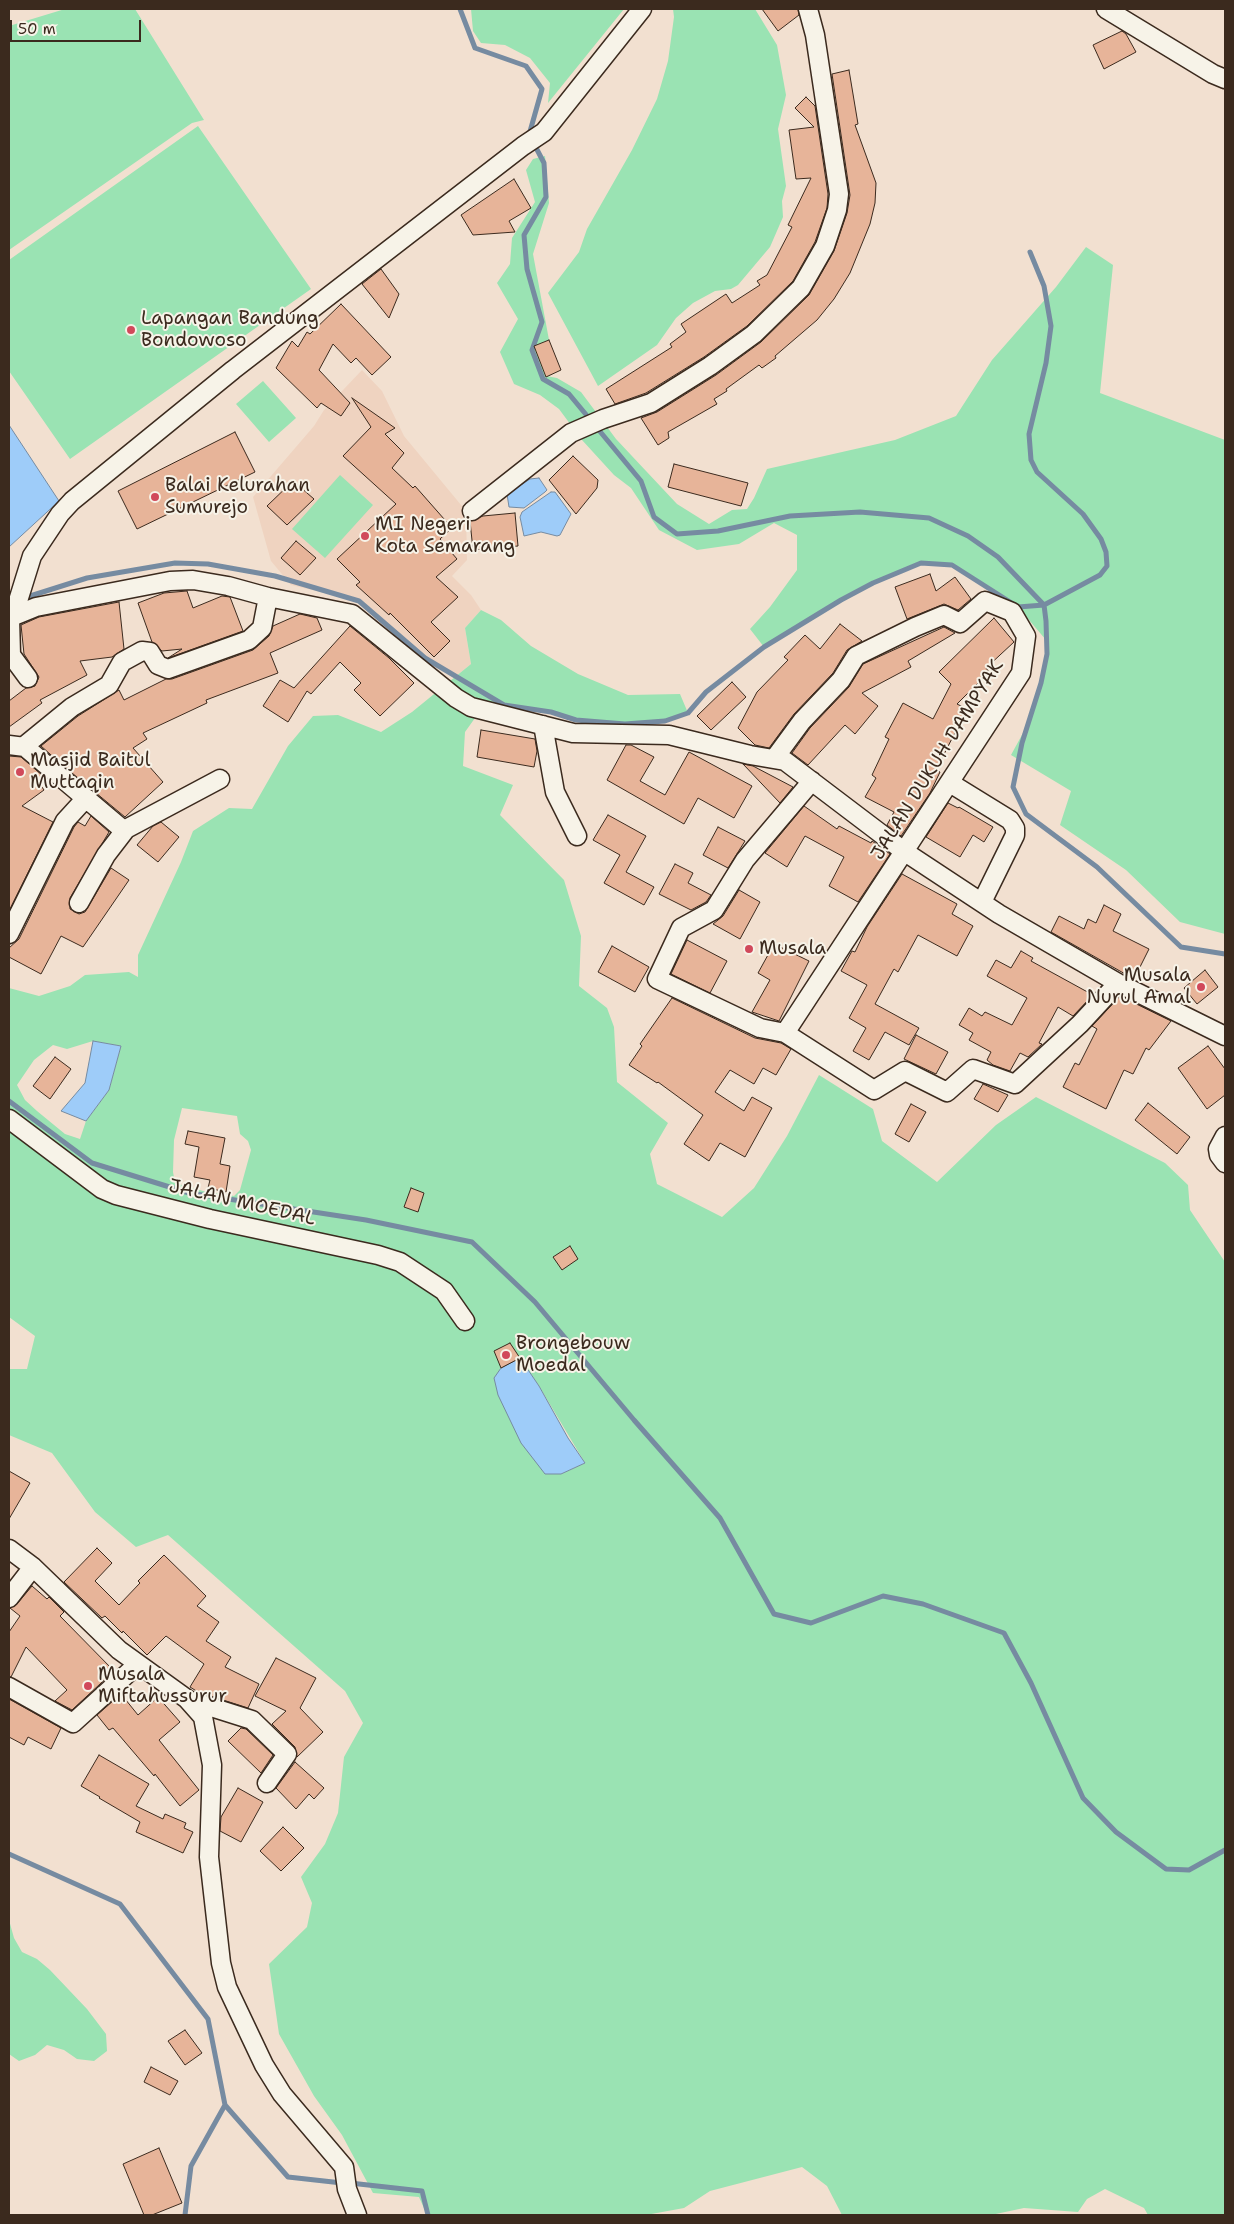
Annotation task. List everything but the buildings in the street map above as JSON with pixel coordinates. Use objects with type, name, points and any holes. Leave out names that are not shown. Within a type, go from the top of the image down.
[{"type":"street","points":[[28,678],[11,655],[10,617],[32,556],[60,514],[72,501],[232,370],[523,146],[544,132],[642,9]]},
{"type":"street","points":[[472,511],[571,434],[603,419],[651,403],[710,366],[754,334],[801,288],[825,246],[837,210],[839,194],[815,35],[808,9]]},
{"type":"street","points":[[1106,9],[1213,74],[1225,79]]},
{"type":"street","points":[[10,617],[36,607],[170,580],[194,580],[228,586],[268,597],[322,606],[352,614],[456,698],[471,707],[573,733],[668,735],[785,761],[906,852],[982,902],[1118,983],[1225,1036]]},
{"type":"street","points":[[126,829],[121,828],[86,798],[16,746],[72,707],[109,685],[122,662],[142,651],[150,652],[158,665],[168,669],[249,640],[262,628],[268,597]]},
{"type":"street","name":"JALAN DUKUH DAMPYAK","points":[[774,759],[802,721],[841,680],[856,656],[944,615],[960,623],[985,601],[1012,612],[1026,636],[1021,673],[906,852],[785,1033]]},
{"type":"street","points":[[543,725],[555,792],[577,836]]},
{"type":"street","points":[[79,903],[106,854],[126,829],[220,778]]},
{"type":"street","points":[[812,781],[744,860],[714,910],[681,928],[657,979],[760,1028],[785,1033],[874,1090],[906,1071],[947,1092],[973,1069],[1015,1084],[1080,1024],[1118,983]]},
{"type":"street","points":[[950,783],[1010,820],[1015,828],[1015,835],[982,902]]},
{"type":"street","points":[[9,934],[65,821],[86,798]]},
{"type":"street","name":"JALAN MOEDAL","points":[[9,1119],[102,1189],[116,1195],[210,1218],[378,1254],[400,1262],[444,1291],[465,1321]]},
{"type":"street","points":[[1225,1136],[1218,1149],[1219,1155],[1225,1163]]},
{"type":"street","points":[[9,1549],[33,1567],[120,1650],[187,1699],[204,1717],[212,1765],[209,1857],[221,1963],[226,1987],[264,2065],[282,2094],[344,2167],[347,2189],[357,2215]]},
{"type":"street","points":[[9,1598],[33,1567]]},
{"type":"street","points":[[9,1687],[73,1723],[138,1664]]},
{"type":"street","points":[[187,1699],[252,1720],[287,1754],[267,1783]]},
{"type":"shaded area","name":"MI Negeri Kota Semarang","points":[[362,370],[382,391],[404,436],[466,511],[467,560],[452,576],[471,595],[481,610],[465,628],[471,664],[456,676],[425,658],[359,601],[291,585],[271,561],[253,497],[314,426],[324,410]]},
{"type":"green space","points":[[65,9],[135,9],[204,120],[192,123],[9,250],[9,26]]},
{"type":"green space","points":[[471,9],[624,9],[548,103],[550,83],[530,58],[505,45],[481,43],[473,31]]},
{"type":"green space","points":[[673,9],[755,9],[777,45],[786,95],[778,129],[786,186],[782,201],[783,217],[770,247],[738,285],[731,289],[715,291],[693,303],[676,318],[657,345],[598,386],[548,293],[579,252],[587,229],[632,150],[657,99],[668,61],[674,17]]},
{"type":"green space","name":"Lapangan Bandung Bondowoso","points":[[198,126],[311,289],[70,459],[9,371],[9,260]]},
{"type":"green space","points":[[545,156],[549,203],[533,254],[549,340],[534,346],[546,376],[557,378],[581,392],[616,439],[677,504],[709,524],[732,510],[747,509],[767,469],[895,440],[956,416],[992,360],[1056,287],[1086,247],[1113,265],[1100,393],[1225,440],[1225,934],[1180,922],[1126,870],[1060,825],[1071,791],[1011,755],[1023,733],[1041,683],[1047,654],[1046,640],[1018,607],[952,565],[921,563],[873,583],[833,604],[764,647],[750,629],[770,607],[797,570],[797,535],[774,523],[739,544],[697,550],[659,530],[631,488],[614,475],[582,440],[559,409],[540,395],[514,384],[500,352],[518,319],[497,283],[510,264],[512,238],[535,202],[526,170],[533,159]]},
{"type":"green space","points":[[263,381],[296,418],[269,442],[236,404]]},
{"type":"green space","points":[[340,475],[373,505],[325,558],[292,529]]},
{"type":"green space","points":[[481,610],[501,620],[531,646],[578,674],[628,695],[680,694],[688,713],[665,721],[625,724],[614,742],[576,720],[551,712],[504,705],[475,718],[465,732],[463,766],[513,785],[500,815],[564,880],[581,936],[579,986],[607,1008],[614,1027],[617,1082],[668,1123],[650,1154],[657,1184],[722,1217],[754,1188],[787,1136],[819,1075],[873,1109],[882,1141],[937,1182],[996,1125],[1036,1097],[1165,1163],[1188,1185],[1190,1210],[1225,1262],[1225,2215],[1148,2215],[1144,2208],[1105,2189],[1087,2199],[1078,2212],[1024,2208],[991,2215],[842,2215],[827,2186],[802,2167],[710,2191],[684,2208],[646,2215],[427,2215],[419,2197],[373,2193],[342,2135],[314,2096],[279,2034],[269,1964],[307,1927],[312,1903],[301,1877],[325,1844],[338,1813],[344,1757],[363,1723],[345,1691],[168,1535],[136,1547],[95,1512],[52,1453],[9,1435],[9,1369],[27,1369],[35,1336],[9,1317],[9,988],[39,996],[70,986],[85,975],[129,972],[138,977],[138,955],[181,862],[193,831],[229,808],[252,809],[288,746],[313,716],[338,715],[381,732],[412,712],[471,664],[465,628]],"holes":[[[93,1041],[121,1046],[109,1090],[86,1121],[80,1139],[65,1134],[37,1111],[25,1100],[17,1085],[34,1060],[53,1045],[67,1049]],[[182,1108],[237,1116],[240,1134],[248,1141],[251,1150],[240,1190],[234,1196],[203,1191],[175,1183],[173,1172],[174,1140]],[[520,1359],[539,1386],[585,1463],[561,1474]]]},
{"type":"green space","points":[[9,1920],[14,1938],[22,1952],[37,1959],[50,1970],[87,2009],[106,2034],[107,2051],[94,2061],[77,2059],[64,2050],[47,2045],[35,2055],[19,2061],[9,2054]]},
{"type":"water","points":[[9,425],[59,501],[9,547]]},
{"type":"water","points":[[539,478],[547,490],[545,492],[524,508],[509,507],[507,494],[530,479]]},
{"type":"water","points":[[551,492],[555,492],[571,514],[560,535],[541,532],[524,536],[520,517],[522,512]]},
{"type":"water","points":[[93,1041],[121,1046],[109,1090],[86,1121],[61,1111],[85,1083]]},
{"type":"water","points":[[520,1358],[585,1463],[561,1474],[545,1474],[521,1443],[498,1395],[494,1378],[501,1368]]},
{"type":"waterway","points":[[460,9],[475,48],[526,66],[542,89],[529,135]]},
{"type":"waterway","points":[[533,142],[544,163],[546,197],[524,235],[527,269],[542,322],[532,350],[543,379],[569,394],[641,481],[654,517],[677,534],[718,531],[790,516],[860,512],[929,518],[968,536],[998,557],[1044,605],[1046,621],[1047,654],[1041,683],[1022,743],[1013,787],[1026,814],[1097,867],[1181,947],[1225,954]]},
{"type":"waterway","points":[[27,597],[87,578],[175,563],[208,564],[275,576],[359,601],[425,658],[504,705],[551,712],[576,720],[625,724],[665,721],[688,713],[706,692],[764,647],[841,600],[873,583],[921,563],[952,565],[1018,607],[1044,605],[1100,575],[1107,566],[1106,552],[1101,539],[1083,514],[1037,472],[1031,460],[1029,434],[1046,363],[1051,326],[1044,286],[1030,252]]},
{"type":"waterway","points":[[9,1101],[92,1163],[189,1193],[366,1220],[472,1242],[535,1302],[634,1420],[720,1518],[774,1614],[811,1623],[883,1596],[923,1604],[1004,1633],[1031,1683],[1083,1798],[1116,1832],[1166,1869],[1189,1870],[1225,1850]]},
{"type":"waterway","points":[[9,1854],[120,1904],[208,2019],[225,2105],[288,2177],[342,2183]]},
{"type":"waterway","points":[[185,2215],[191,2166],[225,2105]]},
{"type":"waterway","points":[[350,2183],[422,2191],[428,2215]]},
{"type":"place","name":"Lapangan Bandung Bondowoso","points":[[131,330]]},
{"type":"place","name":"Balai Kelurahan Sumurejo","points":[[155,497]]},
{"type":"place","name":"MI Negeri Kota Semarang","points":[[365,536]]},
{"type":"place","name":"Masjid Baitul Muttaqin","points":[[20,772]]},
{"type":"place","name":"Musala","points":[[749,949]]},
{"type":"place","name":"Musala Nurul Amal","points":[[1201,987]]},
{"type":"place","name":"Brongebouw Moedal","points":[[506,1355]]},
{"type":"place","name":"Musala Miftahussurur","points":[[88,1686]]}]
